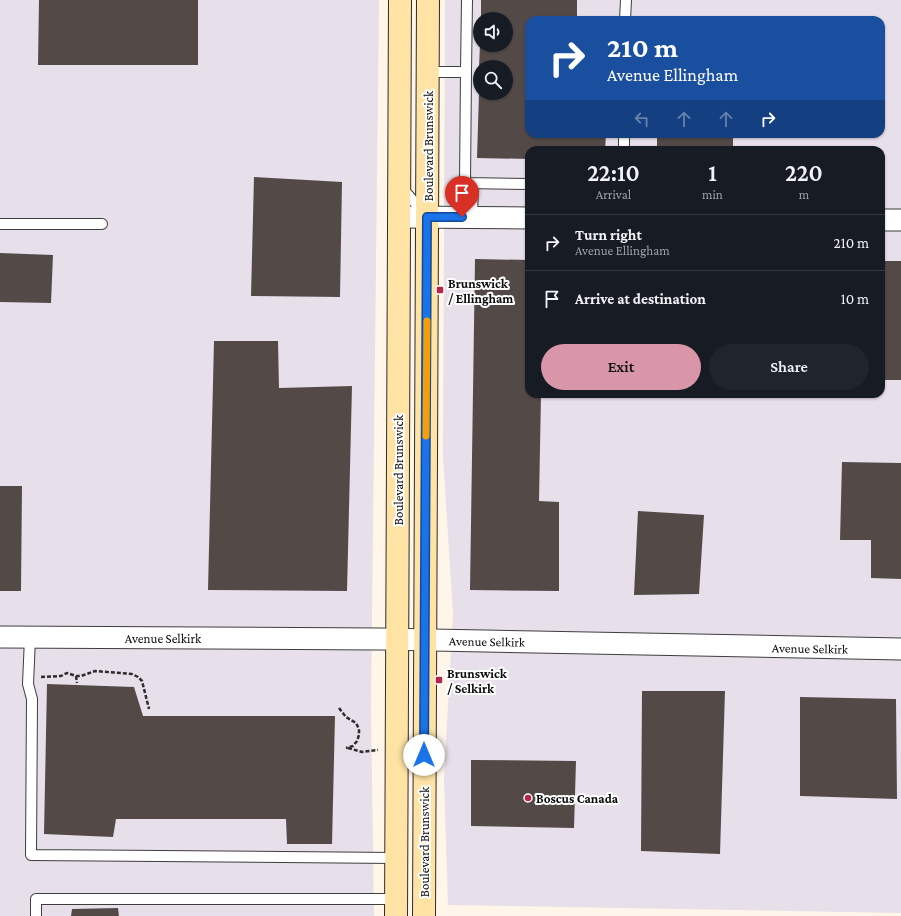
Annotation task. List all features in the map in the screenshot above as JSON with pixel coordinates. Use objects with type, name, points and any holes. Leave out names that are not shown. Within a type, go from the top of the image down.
[{"type":"street","name":"Boulevard Brunswick","points":[[396,908],[400,0]]},
{"type":"street","name":"Boulevard Brunswick","points":[[424,916],[428,0]]},
{"type":"street","points":[[399,217],[525,218]]},
{"type":"street","points":[[885,220],[901,220]]},
{"type":"street","name":"Avenue Selkirk","points":[[0,637],[425,640],[901,650]]},
{"type":"lane","points":[[467,0],[465,183],[525,184]]},
{"type":"lane","points":[[625,16],[626,0]]},
{"type":"lane","points":[[428,72],[466,72]]},
{"type":"lane","points":[[472,217],[473,184]]},
{"type":"lane","points":[[399,185],[427,217]]},
{"type":"lane","points":[[0,224],[102,224]]},
{"type":"lane","points":[[30,638],[28,684],[32,699],[31,855],[396,858]]},
{"type":"lane","points":[[36,916],[36,899],[396,908]]},
{"type":"path","points":[[37,678],[61,676],[67,673],[81,676],[95,671],[132,674],[138,677],[142,682],[149,709]]},
{"type":"path","points":[[76,676],[77,683]]},
{"type":"path","points":[[339,708],[346,717],[356,723],[359,729],[357,741],[353,746],[346,748],[362,752],[383,750]]},
{"type":"shaded area","points":[[0,0],[379,0],[371,708],[374,916],[0,916]]},
{"type":"shaded area","points":[[445,0],[901,0],[901,913],[448,905],[444,779],[453,613],[443,458]]},
{"type":"building","points":[[39,0],[198,0],[198,65],[38,65]]},
{"type":"building","points":[[481,0],[577,0],[577,16],[525,16],[525,138],[606,138],[605,146],[525,146],[525,159],[477,158],[479,100],[513,100],[513,60],[479,60],[480,52],[513,52],[513,12],[481,12]]},
{"type":"building","points":[[657,138],[733,138],[733,146],[657,146]]},
{"type":"building","points":[[254,177],[342,182],[340,297],[251,296]]},
{"type":"building","points":[[0,253],[53,255],[51,303],[0,302]]},
{"type":"building","points":[[475,259],[525,260],[525,398],[541,398],[539,501],[559,502],[559,591],[470,590]]},
{"type":"building","points":[[885,261],[901,261],[901,380],[885,380]]},
{"type":"building","points":[[214,341],[278,341],[279,388],[352,386],[347,591],[208,590]]},
{"type":"building","points":[[842,462],[901,463],[901,579],[871,578],[871,540],[840,540]]},
{"type":"building","points":[[0,486],[22,486],[21,591],[0,591]]},
{"type":"building","points":[[638,511],[704,515],[699,594],[634,595]]},
{"type":"building","points":[[47,684],[134,687],[143,716],[335,716],[332,844],[287,844],[286,819],[116,819],[113,837],[44,834]]},
{"type":"building","points":[[642,691],[725,691],[720,854],[641,851]]},
{"type":"building","points":[[800,697],[896,699],[897,799],[800,796]]},
{"type":"building","points":[[471,760],[576,761],[574,828],[471,826]]},
{"type":"building","points":[[118,908],[119,916],[71,916],[72,909]]},
{"type":"slow traffic","points":[[426,436],[427,321]]},
{"type":"place","name":"Brunswick / Ellingham","points":[[440,290]]},
{"type":"place","name":"Brunswick / Selkirk","points":[[439,680]]},
{"type":"place","name":"Boscus Canada","points":[[528,798]]},
{"type":"route","points":[[424,755],[427,217],[462,217]]}]
